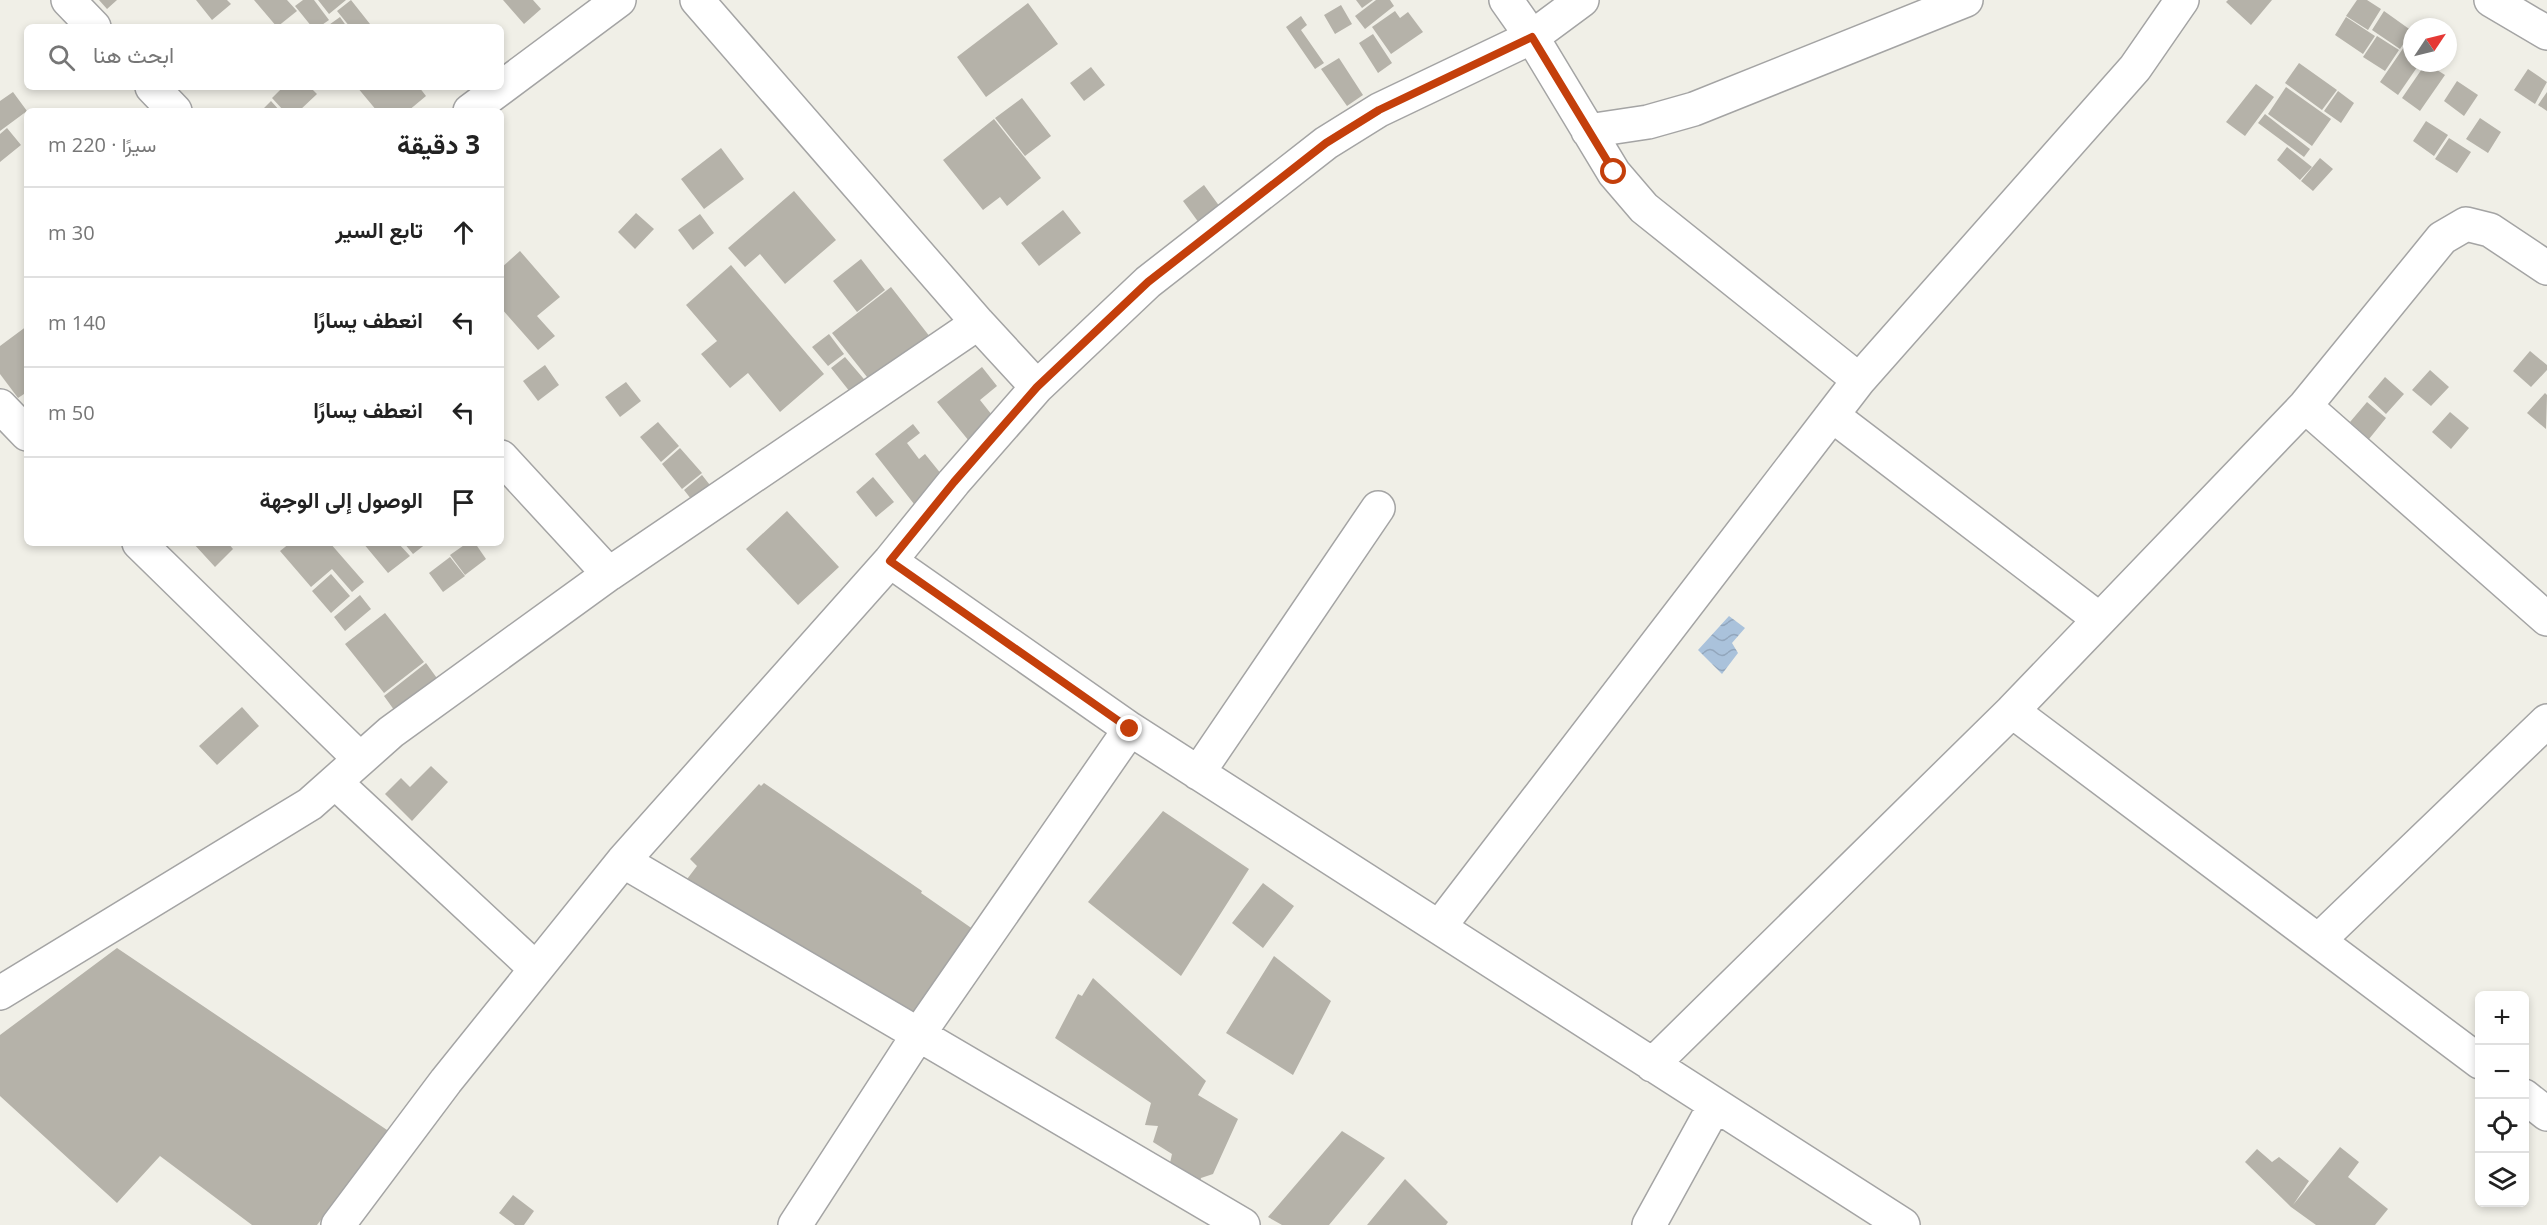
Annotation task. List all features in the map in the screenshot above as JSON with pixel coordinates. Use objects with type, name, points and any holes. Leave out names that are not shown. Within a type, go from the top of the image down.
[{"type":"street","points":[[68,0],[91,24]]},
{"type":"street","points":[[504,86],[619,0]]},
{"type":"street","points":[[697,0],[978,323],[1037,387]]},
{"type":"street","points":[[1506,0],[1532,37],[1614,172],[1644,208],[1859,380]]},
{"type":"street","points":[[338,1225],[535,968],[623,861],[890,561],[954,482],[1037,387],[1148,282],[1326,143],[1379,110],[1532,37],[1582,0]]},
{"type":"street","points":[[1588,131],[1648,122],[1694,109],[1966,0]]},
{"type":"street","points":[[1440,926],[1859,380],[2135,68],[2182,0]]},
{"type":"street","points":[[2492,0],[2547,33]]},
{"type":"street","points":[[155,90],[172,108]]},
{"type":"street","points":[[474,108],[498,90]]},
{"type":"street","points":[[1652,1065],[2012,711],[2305,406],[2442,238],[2466,224],[2490,230],[2547,268]]},
{"type":"street","points":[[0,993],[310,804],[391,732],[609,574],[978,323]]},
{"type":"street","points":[[0,406],[19,434]]},
{"type":"street","points":[[2305,406],[2547,619]]},
{"type":"street","points":[[1833,416],[2099,620]]},
{"type":"street","points":[[504,460],[609,574]]},
{"type":"street","points":[[1198,773],[1378,508]]},
{"type":"street","points":[[142,546],[360,759]]},
{"type":"street","points":[[890,561],[1130,729],[1903,1225]]},
{"type":"street","points":[[2012,711],[2475,1058]]},
{"type":"street","points":[[2319,940],[2547,721]]},
{"type":"street","points":[[795,1225],[918,1035],[1130,729]]},
{"type":"street","points":[[335,782],[535,968]]},
{"type":"street","points":[[623,861],[1244,1225]]},
{"type":"street","points":[[2528,1099],[2547,1114]]},
{"type":"street","points":[[1649,1225],[1714,1105]]},
{"type":"water","points":[[1729,616],[1745,628],[1732,643],[1738,653],[1722,674],[1698,650]]},
{"type":"building","points":[[99,0],[117,0],[107,9]]},
{"type":"building","points":[[196,0],[227,0],[231,4],[212,20]]},
{"type":"building","points":[[254,0],[287,0],[297,11],[281,24],[274,24]]},
{"type":"building","points":[[303,0],[314,0],[329,20],[323,24],[310,24],[295,6]]},
{"type":"building","points":[[318,0],[346,0],[329,14]]},
{"type":"building","points":[[351,0],[370,24],[348,24],[337,11]]},
{"type":"building","points":[[503,0],[533,0],[541,9],[524,24]]},
{"type":"building","points":[[1356,0],[1373,0],[1362,8]]},
{"type":"building","points":[[1376,0],[1390,0],[1394,6],[1365,29],[1355,16]]},
{"type":"building","points":[[2228,0],[2272,0],[2251,25],[2226,2]]},
{"type":"building","points":[[2357,0],[2367,0],[2381,9],[2368,30],[2346,16]]},
{"type":"building","points":[[1028,3],[1058,44],[986,97],[957,57]]},
{"type":"building","points":[[1341,5],[1352,24],[1335,34],[1324,15]]},
{"type":"building","points":[[1395,11],[1400,18],[1408,12],[1423,32],[1391,54],[1372,27]]},
{"type":"building","points":[[2384,11],[2403,25],[2403,44],[2400,49],[2372,30]]},
{"type":"building","points":[[1301,16],[1307,25],[1301,30],[1324,63],[1315,69],[1286,27]]},
{"type":"building","points":[[340,17],[345,24],[330,24]]},
{"type":"building","points":[[2346,17],[2375,36],[2363,54],[2335,35]]},
{"type":"building","points":[[1373,34],[1392,63],[1378,73],[1359,43]]},
{"type":"building","points":[[2377,36],[2399,50],[2385,71],[2363,57]]},
{"type":"building","points":[[2403,48],[2403,72],[2414,72],[2398,95],[2380,82]]},
{"type":"building","points":[[1339,58],[1363,95],[1347,106],[1321,69]]},
{"type":"building","points":[[2299,63],[2337,90],[2322,110],[2285,83]]},
{"type":"building","points":[[1091,67],[1105,85],[1084,101],[1070,83]]},
{"type":"building","points":[[2528,69],[2547,82],[2535,104],[2514,90]]},
{"type":"building","points":[[2420,72],[2440,72],[2445,75],[2420,111],[2402,98]]},
{"type":"building","points":[[2457,81],[2478,95],[2464,116],[2444,101]]},
{"type":"building","points":[[2256,84],[2274,97],[2245,136],[2226,122]]},
{"type":"building","points":[[2286,87],[2331,119],[2312,146],[2268,114]]},
{"type":"building","points":[[280,90],[313,90],[317,94],[302,108],[281,108],[272,98]]},
{"type":"building","points":[[360,90],[421,90],[426,96],[412,108],[374,108]]},
{"type":"building","points":[[2338,91],[2354,103],[2341,123],[2324,111]]},
{"type":"building","points":[[13,92],[25,108],[24,113],[0,131],[0,101]]},
{"type":"building","points":[[2547,92],[2547,111],[2538,105]]},
{"type":"building","points":[[1022,98],[1051,136],[1025,156],[995,118]]},
{"type":"building","points":[[271,101],[277,108],[264,108]]},
{"type":"building","points":[[2265,114],[2310,149],[2304,157],[2258,123]]},
{"type":"building","points":[[2480,118],[2501,132],[2488,153],[2466,139]]},
{"type":"building","points":[[994,119],[1041,178],[1007,206],[1000,197],[983,210],[943,160]]},
{"type":"building","points":[[2426,121],[2448,135],[2434,156],[2413,141]]},
{"type":"building","points":[[7,128],[21,145],[0,162],[0,134]]},
{"type":"building","points":[[2449,138],[2471,152],[2457,173],[2435,159]]},
{"type":"building","points":[[2287,147],[2312,167],[2300,180],[2277,160]]},
{"type":"building","points":[[721,148],[744,179],[704,209],[681,179]]},
{"type":"building","points":[[2320,158],[2333,169],[2313,191],[2301,181]]},
{"type":"building","points":[[1204,185],[1220,207],[1199,223],[1183,201]]},
{"type":"building","points":[[794,191],[836,240],[785,284],[760,254],[745,267],[728,248]]},
{"type":"building","points":[[1063,210],[1081,233],[1039,266],[1021,243]]},
{"type":"building","points":[[636,213],[654,229],[635,249],[618,232]]},
{"type":"building","points":[[700,214],[714,233],[693,250],[678,230]]},
{"type":"building","points":[[520,251],[560,297],[537,316],[555,336],[538,350],[504,311],[504,265]]},
{"type":"building","points":[[861,259],[885,290],[857,312],[833,281]]},
{"type":"building","points":[[731,265],[824,374],[780,412],[748,373],[730,388],[701,354],[717,341],[686,305]]},
{"type":"building","points":[[891,287],[934,342],[875,387],[832,333]]},
{"type":"building","points":[[24,328],[24,394],[18,398],[0,374],[0,346]]},
{"type":"building","points":[[829,334],[844,354],[828,366],[812,347]]},
{"type":"building","points":[[2530,351],[2547,365],[2547,370],[2531,387],[2513,371]]},
{"type":"building","points":[[845,357],[869,385],[854,397],[831,368]]},
{"type":"building","points":[[545,365],[559,385],[538,401],[523,381]]},
{"type":"building","points":[[982,367],[997,386],[980,400],[996,420],[969,441],[937,402]]},
{"type":"building","points":[[2430,370],[2449,387],[2431,406],[2412,390]]},
{"type":"building","points":[[2385,377],[2404,394],[2386,414],[2368,397]]},
{"type":"building","points":[[626,382],[641,401],[620,417],[605,397]]},
{"type":"building","points":[[2545,393],[2547,395],[2546,429],[2527,413]]},
{"type":"building","points":[[2367,402],[2386,418],[2369,439],[2350,422]]},
{"type":"building","points":[[2450,412],[2469,428],[2451,449],[2432,432]]},
{"type":"building","points":[[658,422],[679,446],[661,462],[640,437]]},
{"type":"building","points":[[913,424],[920,433],[907,443],[919,459],[925,454],[946,480],[914,504],[875,454]]},
{"type":"building","points":[[680,448],[702,473],[682,489],[662,464]]},
{"type":"building","points":[[702,475],[717,494],[699,509],[684,490]]},
{"type":"building","points":[[873,477],[894,502],[876,517],[856,492]]},
{"type":"building","points":[[787,511],[839,567],[798,605],[746,549]]},
{"type":"building","points":[[196,546],[230,546],[233,549],[215,567]]},
{"type":"building","points":[[286,546],[333,546],[364,582],[352,592],[332,569],[311,587],[280,551]]},
{"type":"building","points":[[366,546],[401,546],[410,556],[388,573]]},
{"type":"building","points":[[406,546],[423,546],[413,554]]},
{"type":"building","points":[[463,546],[477,546],[486,559],[465,575],[450,555]]},
{"type":"building","points":[[450,557],[465,576],[443,592],[429,573]]},
{"type":"building","points":[[331,574],[350,596],[331,613],[312,591]]},
{"type":"building","points":[[360,595],[371,609],[345,631],[334,617]]},
{"type":"building","points":[[385,613],[424,662],[384,693],[345,644]]},
{"type":"building","points":[[426,663],[439,681],[397,714],[384,696]]},
{"type":"building","points":[[242,707],[259,726],[217,765],[199,746]]},
{"type":"building","points":[[431,766],[448,782],[412,821],[385,794],[401,778],[410,787]]},
{"type":"building","points":[[764,783],[922,891],[921,893],[980,934],[921,1020],[681,887],[697,866],[690,859],[759,784],[761,786]]},
{"type":"building","points":[[1163,811],[1249,869],[1181,976],[1088,902]]},
{"type":"building","points":[[1263,883],[1294,906],[1263,948],[1232,923]]},
{"type":"building","points":[[117,948],[390,1132],[317,1225],[252,1225],[160,1156],[117,1203],[0,1096],[0,1035]]},
{"type":"building","points":[[1274,956],[1331,1001],[1293,1075],[1226,1033]]},
{"type":"building","points":[[1093,978],[1206,1081],[1198,1095],[1238,1119],[1213,1174],[1201,1178],[1198,1189],[1168,1172],[1172,1154],[1153,1142],[1158,1126],[1145,1125],[1151,1103],[1055,1038],[1078,994],[1082,996]]},
{"type":"building","points":[[1342,1131],[1385,1158],[1329,1225],[1282,1225],[1268,1217]]},
{"type":"building","points":[[2340,1147],[2359,1162],[2348,1177],[2388,1209],[2375,1225],[2316,1225],[2291,1207],[2245,1162],[2257,1149],[2272,1162],[2279,1157],[2309,1181],[2293,1205]]},
{"type":"building","points":[[1405,1179],[1448,1222],[1446,1225],[1367,1225]]},
{"type":"building","points":[[513,1195],[534,1211],[524,1225],[515,1225],[499,1213]]},
{"type":"route","points":[[1130,729],[890,561],[954,482],[1037,387],[1148,282],[1326,143],[1379,110],[1532,37],[1614,172]]}]
